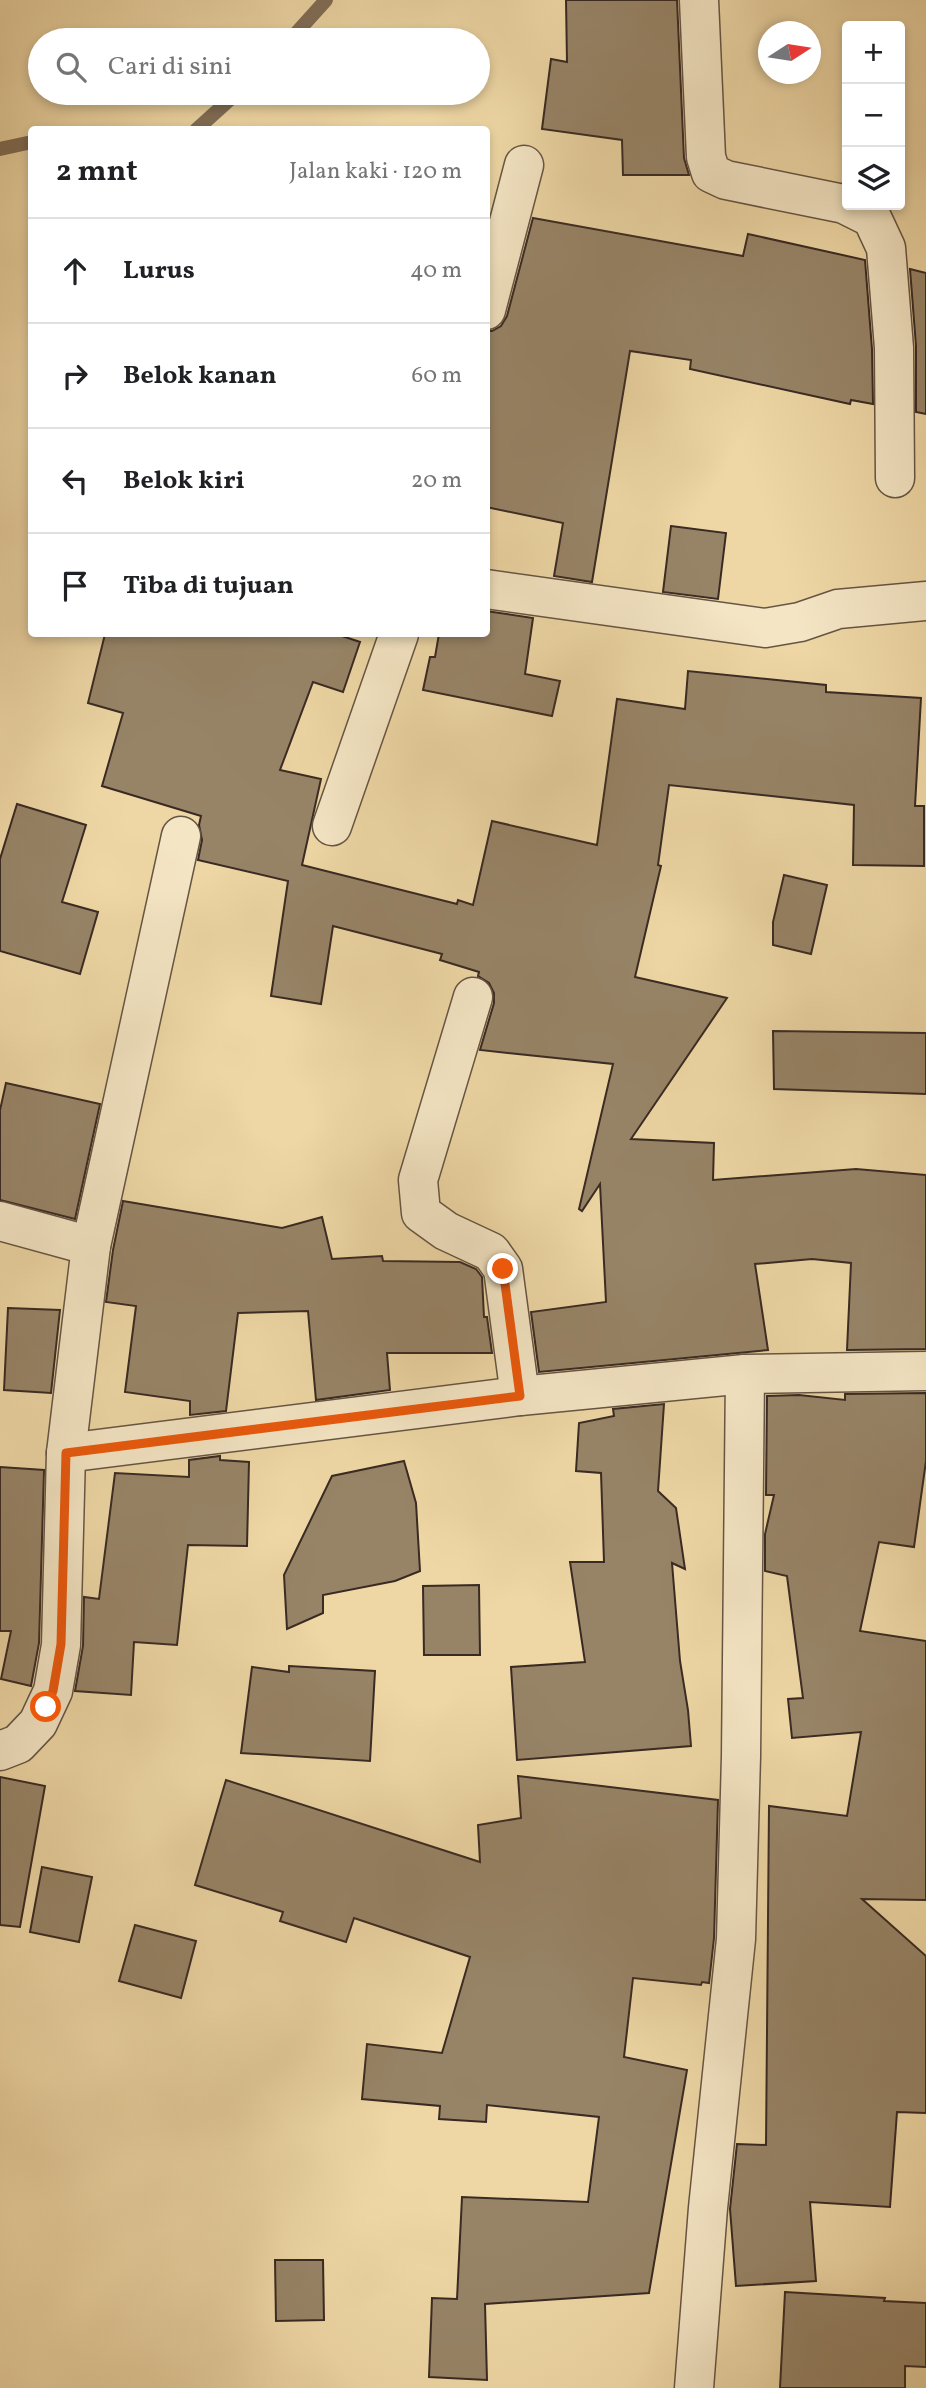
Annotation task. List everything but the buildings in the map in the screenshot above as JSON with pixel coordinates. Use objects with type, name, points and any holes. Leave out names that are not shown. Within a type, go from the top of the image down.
[{"type":"street","points":[[699,0],[706,157],[711,173],[726,180],[844,204],[872,218],[886,248],[894,348],[895,478]]},
{"type":"street","points":[[490,295],[524,164]]},
{"type":"street","points":[[490,590],[765,628],[800,622],[838,609],[926,601]]},
{"type":"street","points":[[332,826],[397,637]]},
{"type":"street","points":[[0,1751],[18,1744],[38,1723],[53,1691],[61,1644],[66,1453],[91,1246],[181,836]]},
{"type":"street","points":[[473,997],[418,1180],[421,1213],[446,1231],[491,1252],[503,1269],[520,1396]]},
{"type":"street","points":[[0,1221],[91,1246]]},
{"type":"street","points":[[66,1453],[520,1396],[745,1374],[926,1371]]},
{"type":"street","points":[[694,2388],[708,2208],[736,1939],[745,1374]]},
{"type":"waterway","points":[[301,28],[326,0]]},
{"type":"waterway","points":[[200,126],[224,105]]},
{"type":"waterway","points":[[0,149],[28,143]]},
{"type":"route","points":[[46,1707],[53,1691],[61,1644],[66,1453],[520,1396],[503,1269]]}]
